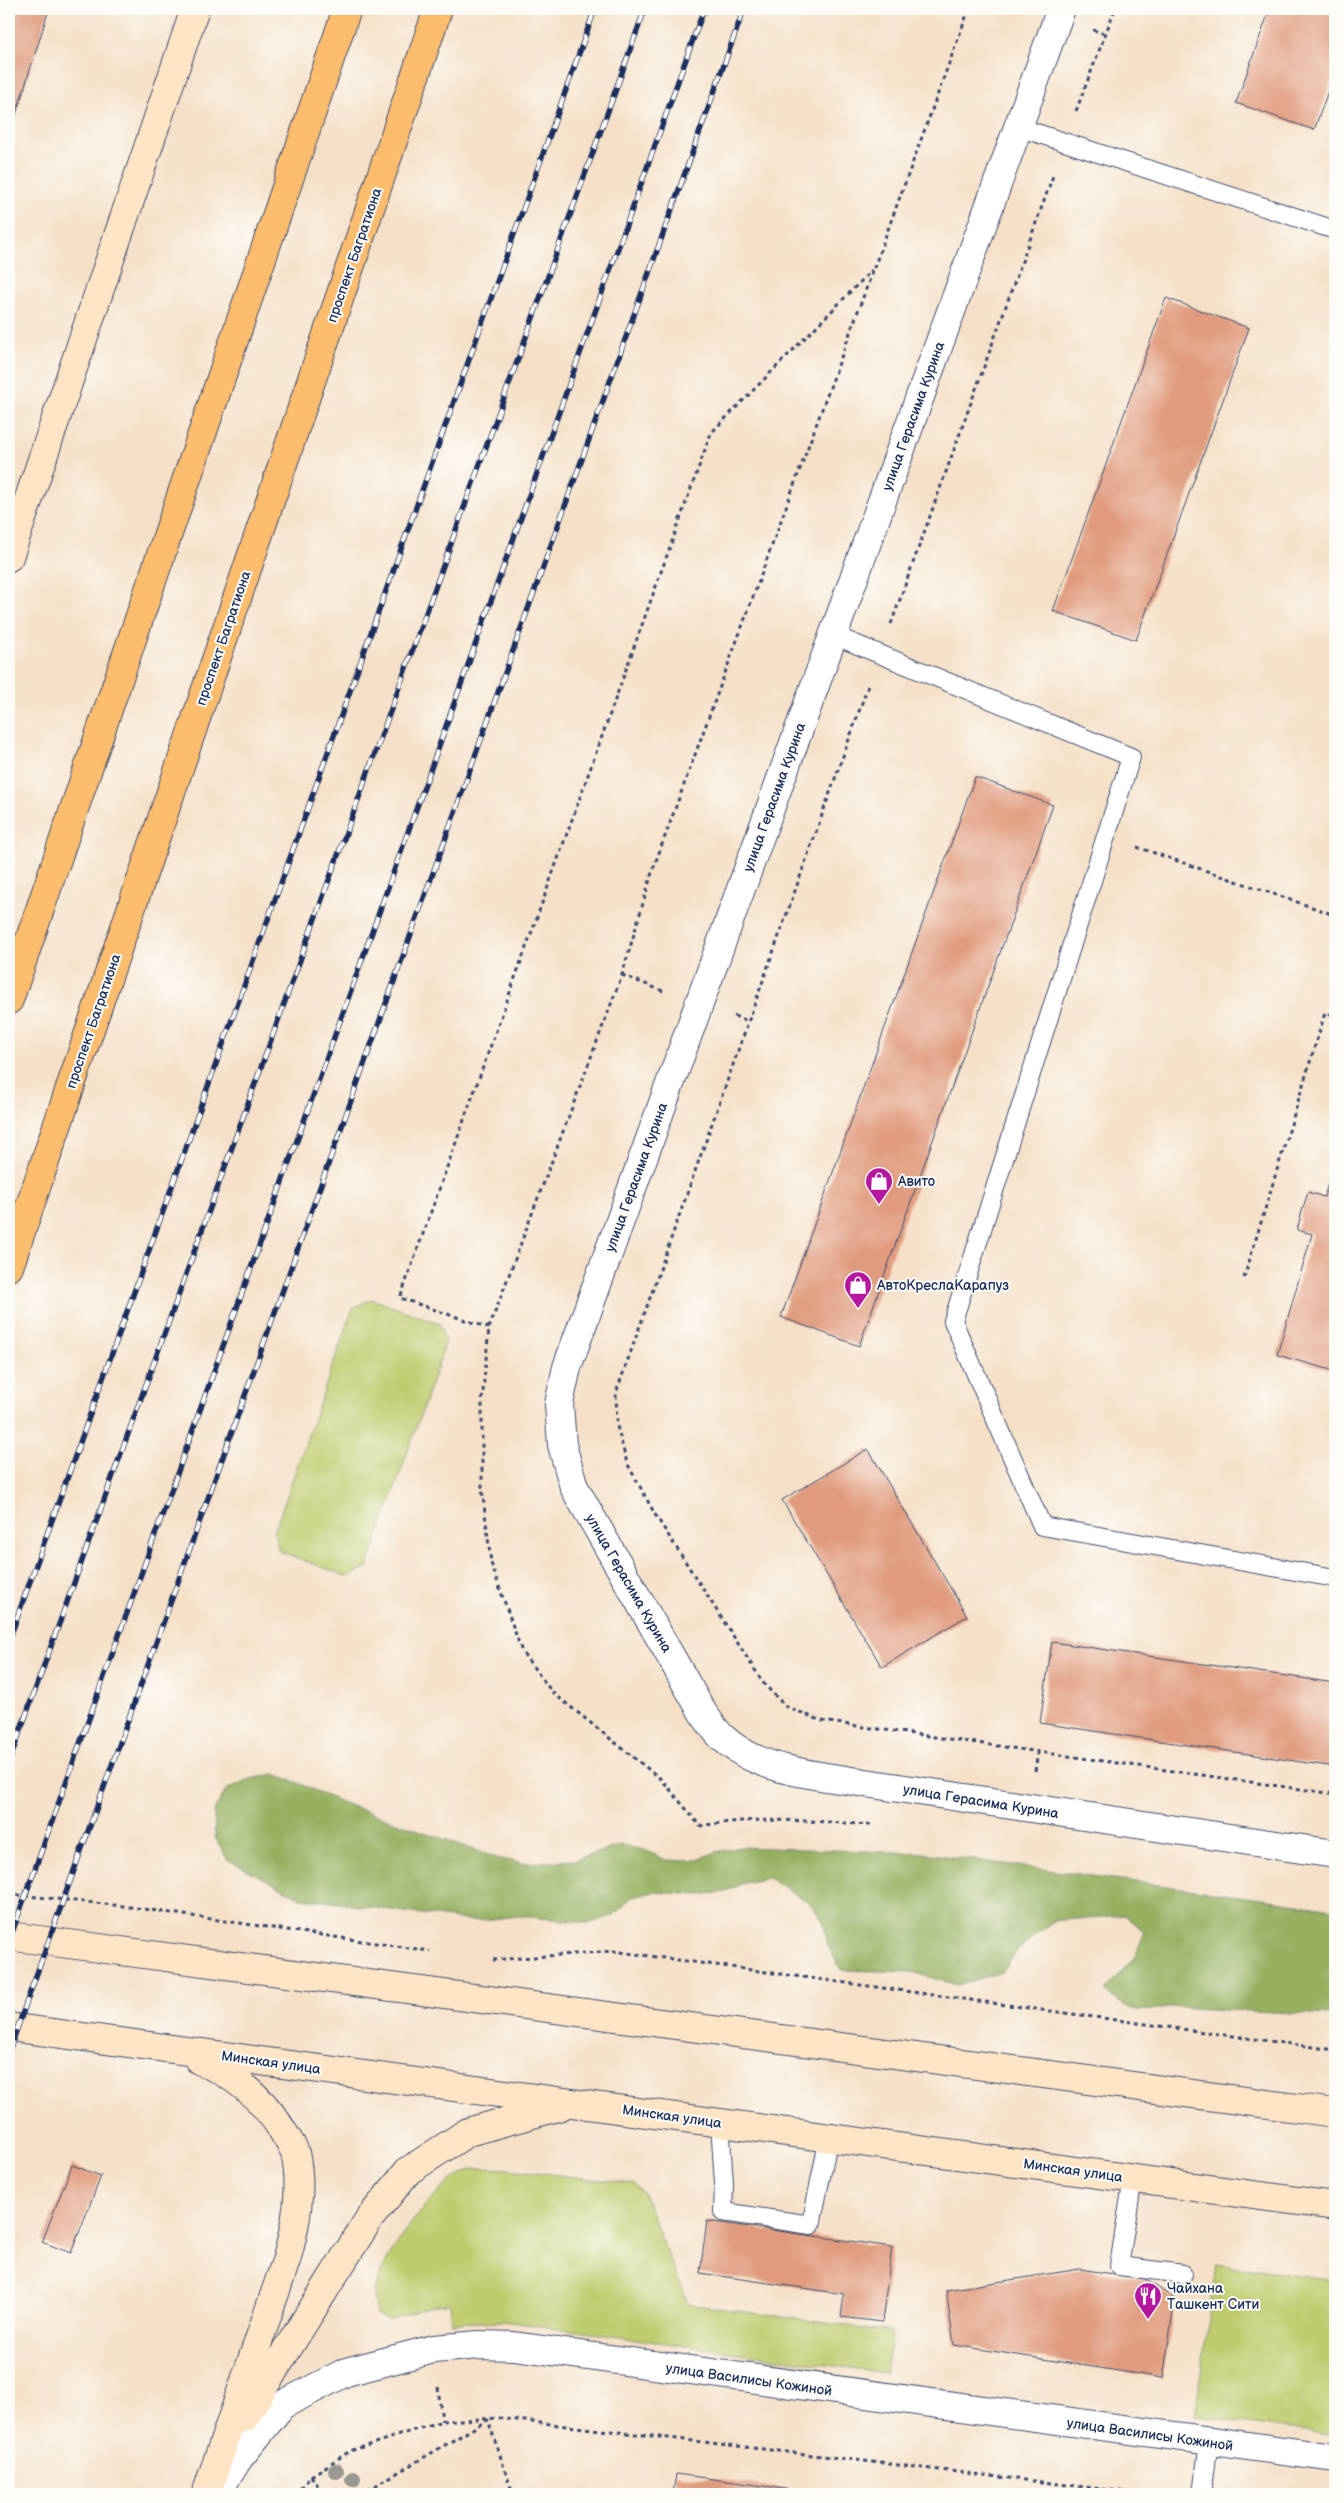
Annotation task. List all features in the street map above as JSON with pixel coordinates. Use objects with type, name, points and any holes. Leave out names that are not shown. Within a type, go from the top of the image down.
[{"type":"main road","points":[[9,557],[195,9]]},
{"type":"main road","points":[[9,1000],[346,9]]},
{"type":"main road","name":"проспект Багратиона","points":[[9,1267],[438,9]]},
{"type":"main road","points":[[9,1936],[1335,2113]]},
{"type":"main road","name":"Минская улица","points":[[9,2027],[1335,2206]]},
{"type":"main road","points":[[175,2049],[222,2070],[258,2097],[276,2120],[294,2151],[299,2181],[296,2224],[287,2258],[222,2453],[206,2494]]},
{"type":"main road","points":[[222,2453],[330,2284],[369,2219],[408,2171],[468,2132],[572,2103]]},
{"type":"street","name":"улица Герасима Курина","points":[[1061,9],[567,1367],[559,1404],[562,1445],[574,1487],[703,1714],[722,1737],[746,1755],[782,1769],[826,1777],[1335,1854]]},
{"type":"street","name":"улица Василисы Кожиной","points":[[216,2494],[239,2458],[282,2405],[346,2372],[434,2349],[479,2345],[514,2346],[1335,2458]]},
{"type":"lane","points":[[1018,127],[1335,230]]},
{"type":"lane","points":[[833,635],[1131,757],[953,1321],[1042,1526],[1335,1578]]},
{"type":"lane","points":[[720,2122],[724,2184],[723,2212],[811,2226],[829,2137]]},
{"type":"lane","points":[[1133,2178],[1119,2266],[1183,2274]]},
{"type":"lane","points":[[1202,2494],[1209,2442]]},
{"type":"path","points":[[872,1825],[777,1819],[730,1821],[700,1826],[662,1780],[552,1692],[522,1652],[491,1563],[482,1488],[482,1401],[489,1328],[622,975],[653,869],[969,9]]},
{"type":"path","points":[[1114,9],[880,654],[616,1393],[617,1426],[627,1463],[656,1516],[764,1684],[785,1706],[822,1720],[1335,1794]]},
{"type":"path","points":[[489,1328],[400,1298],[711,432],[874,268]]},
{"type":"path","points":[[1106,836],[1335,915]]},
{"type":"path","points":[[622,975],[670,993]]},
{"type":"path","points":[[1244,1278],[1325,1013],[1335,1016]]},
{"type":"path","points":[[1035,1774],[1038,1752]]},
{"type":"path","points":[[9,1894],[123,1906],[434,1952]]},
{"type":"path","points":[[483,1959],[493,1960],[612,1951],[1335,2050]]},
{"type":"path","points":[[295,2494],[311,2476],[350,2451],[442,2422],[499,2418],[1144,2494]]},
{"type":"path","points":[[361,2494],[488,2420]]},
{"type":"path","points":[[488,2420],[513,2494]]},
{"type":"path","points":[[311,2476],[324,2494]]},
{"type":"green space","points":[[371,1299],[439,1323],[446,1342],[367,1568],[348,1577],[279,1551],[274,1532],[353,1308]]},
{"type":"green space","points":[[274,1774],[343,1803],[500,1859],[525,1863],[575,1860],[621,1845],[645,1850],[666,1860],[692,1861],[716,1852],[741,1847],[923,1853],[1335,1909],[1335,2015],[1167,2007],[1140,2010],[1127,2007],[1105,1991],[1136,1955],[1145,1932],[1125,1915],[1053,1921],[1017,1951],[1002,1972],[957,1985],[911,1972],[841,1970],[828,1946],[823,1921],[809,1902],[768,1878],[744,1883],[723,1892],[700,1895],[654,1892],[632,1897],[613,1916],[590,1923],[520,1916],[473,1921],[301,1898],[227,1859],[215,1837],[214,1811],[226,1790],[250,1779]]},
{"type":"green space","points":[[484,2168],[508,2169],[634,2184],[643,2193],[688,2304],[892,2332],[886,2373],[503,2321],[452,2323],[450,2303],[428,2307],[389,2320],[376,2315],[374,2291],[381,2273],[400,2238],[427,2204],[456,2177],[470,2170]]},
{"type":"green space","points":[[1216,2264],[1335,2281],[1335,2435],[1195,2416]]},
{"type":"building","points":[[9,9],[49,9],[9,137]]},
{"type":"building","points":[[1270,9],[1335,9],[1335,72],[1314,130],[1236,103]]},
{"type":"building","points":[[1166,298],[1249,328],[1136,640],[1053,611]]},
{"type":"building","points":[[975,777],[1053,805],[859,1346],[781,1317]]},
{"type":"building","points":[[1335,858],[1335,873],[1330,872]]},
{"type":"building","points":[[1335,1161],[1335,1371],[1277,1355],[1312,1234],[1297,1230],[1302,1211],[1308,1192],[1324,1197]]},
{"type":"building","points":[[868,1449],[967,1616],[882,1667],[782,1500]]},
{"type":"building","points":[[1052,1642],[1335,1683],[1335,1767],[1040,1723]]},
{"type":"building","points":[[72,2165],[101,2176],[71,2253],[42,2242]]},
{"type":"building","points":[[707,2221],[892,2247],[882,2322],[841,2317],[844,2294],[700,2273]]},
{"type":"building","points":[[1080,2269],[1145,2279],[1175,2299],[1163,2378],[954,2345],[946,2290]]},
{"type":"building","points":[[676,2474],[815,2493],[815,2494],[673,2494]]},
{"type":"railway","points":[[9,1640],[595,9]]},
{"type":"railway","points":[[9,1762],[645,9]]},
{"type":"railway","points":[[9,1941],[704,9]]},
{"type":"railway","points":[[9,2051],[744,9]]},
{"type":"place","name":"Авито","points":[[879,1205]]},
{"type":"place","name":"АвтоКреслаКарапуз","points":[[858,1309]]},
{"type":"place","name":"Чайхана Ташкент Сити","points":[[1148,2320]]}]
